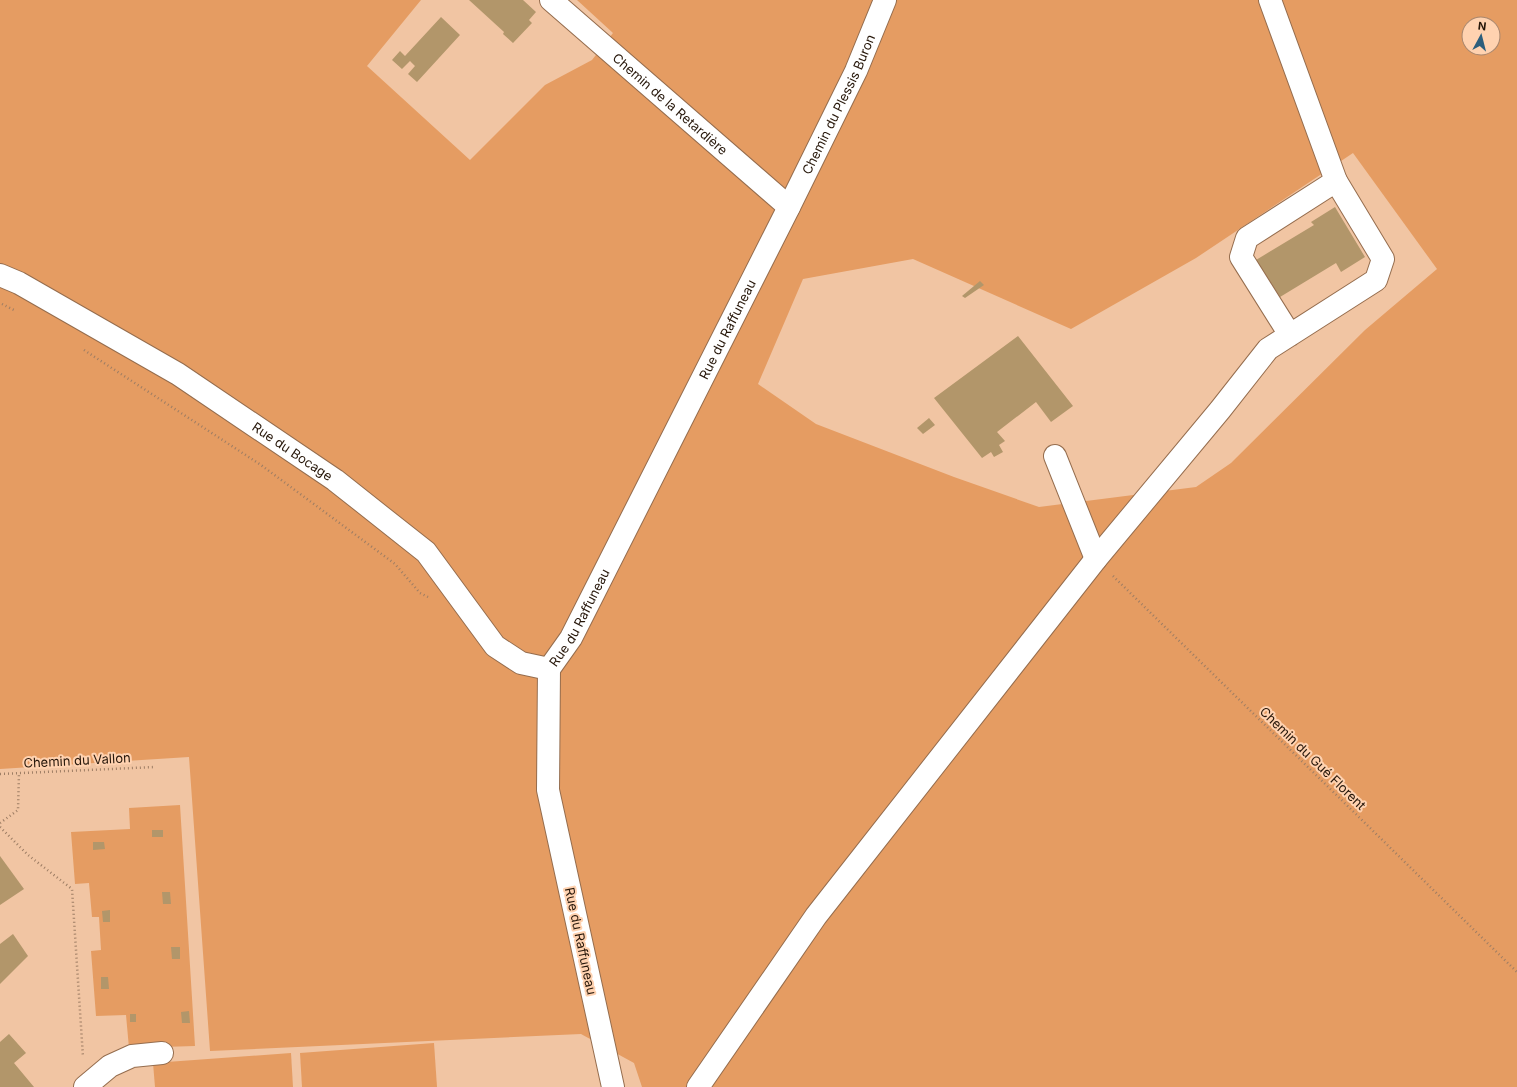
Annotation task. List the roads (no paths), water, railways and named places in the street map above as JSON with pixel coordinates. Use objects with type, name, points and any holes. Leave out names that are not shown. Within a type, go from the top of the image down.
[{"type":"street","name":"Chemin de la Retardière","points":[[551,0],[789,207]]},
{"type":"street","name":"Chemin du Plessis Buron","points":[[789,207],[856,70],[885,0]]},
{"type":"street","points":[[698,1087],[816,916],[1096,559],[1220,410],[1268,349],[1376,280],[1383,259],[1336,181],[1270,0]]},
{"type":"street","points":[[1290,335],[1242,257],[1247,238],[1336,181]]},
{"type":"street","name":"Rue du Raffuneau","points":[[613,1087],[548,790],[549,669],[571,638],[789,207]]},
{"type":"street","name":"Rue du Bocage","points":[[0,274],[19,283],[178,374],[335,480],[426,552],[496,646],[521,663],[549,669]]},
{"type":"street","points":[[1055,456],[1096,559]]},
{"type":"street","points":[[85,1087],[117,1062],[132,1056],[162,1053]]}]
